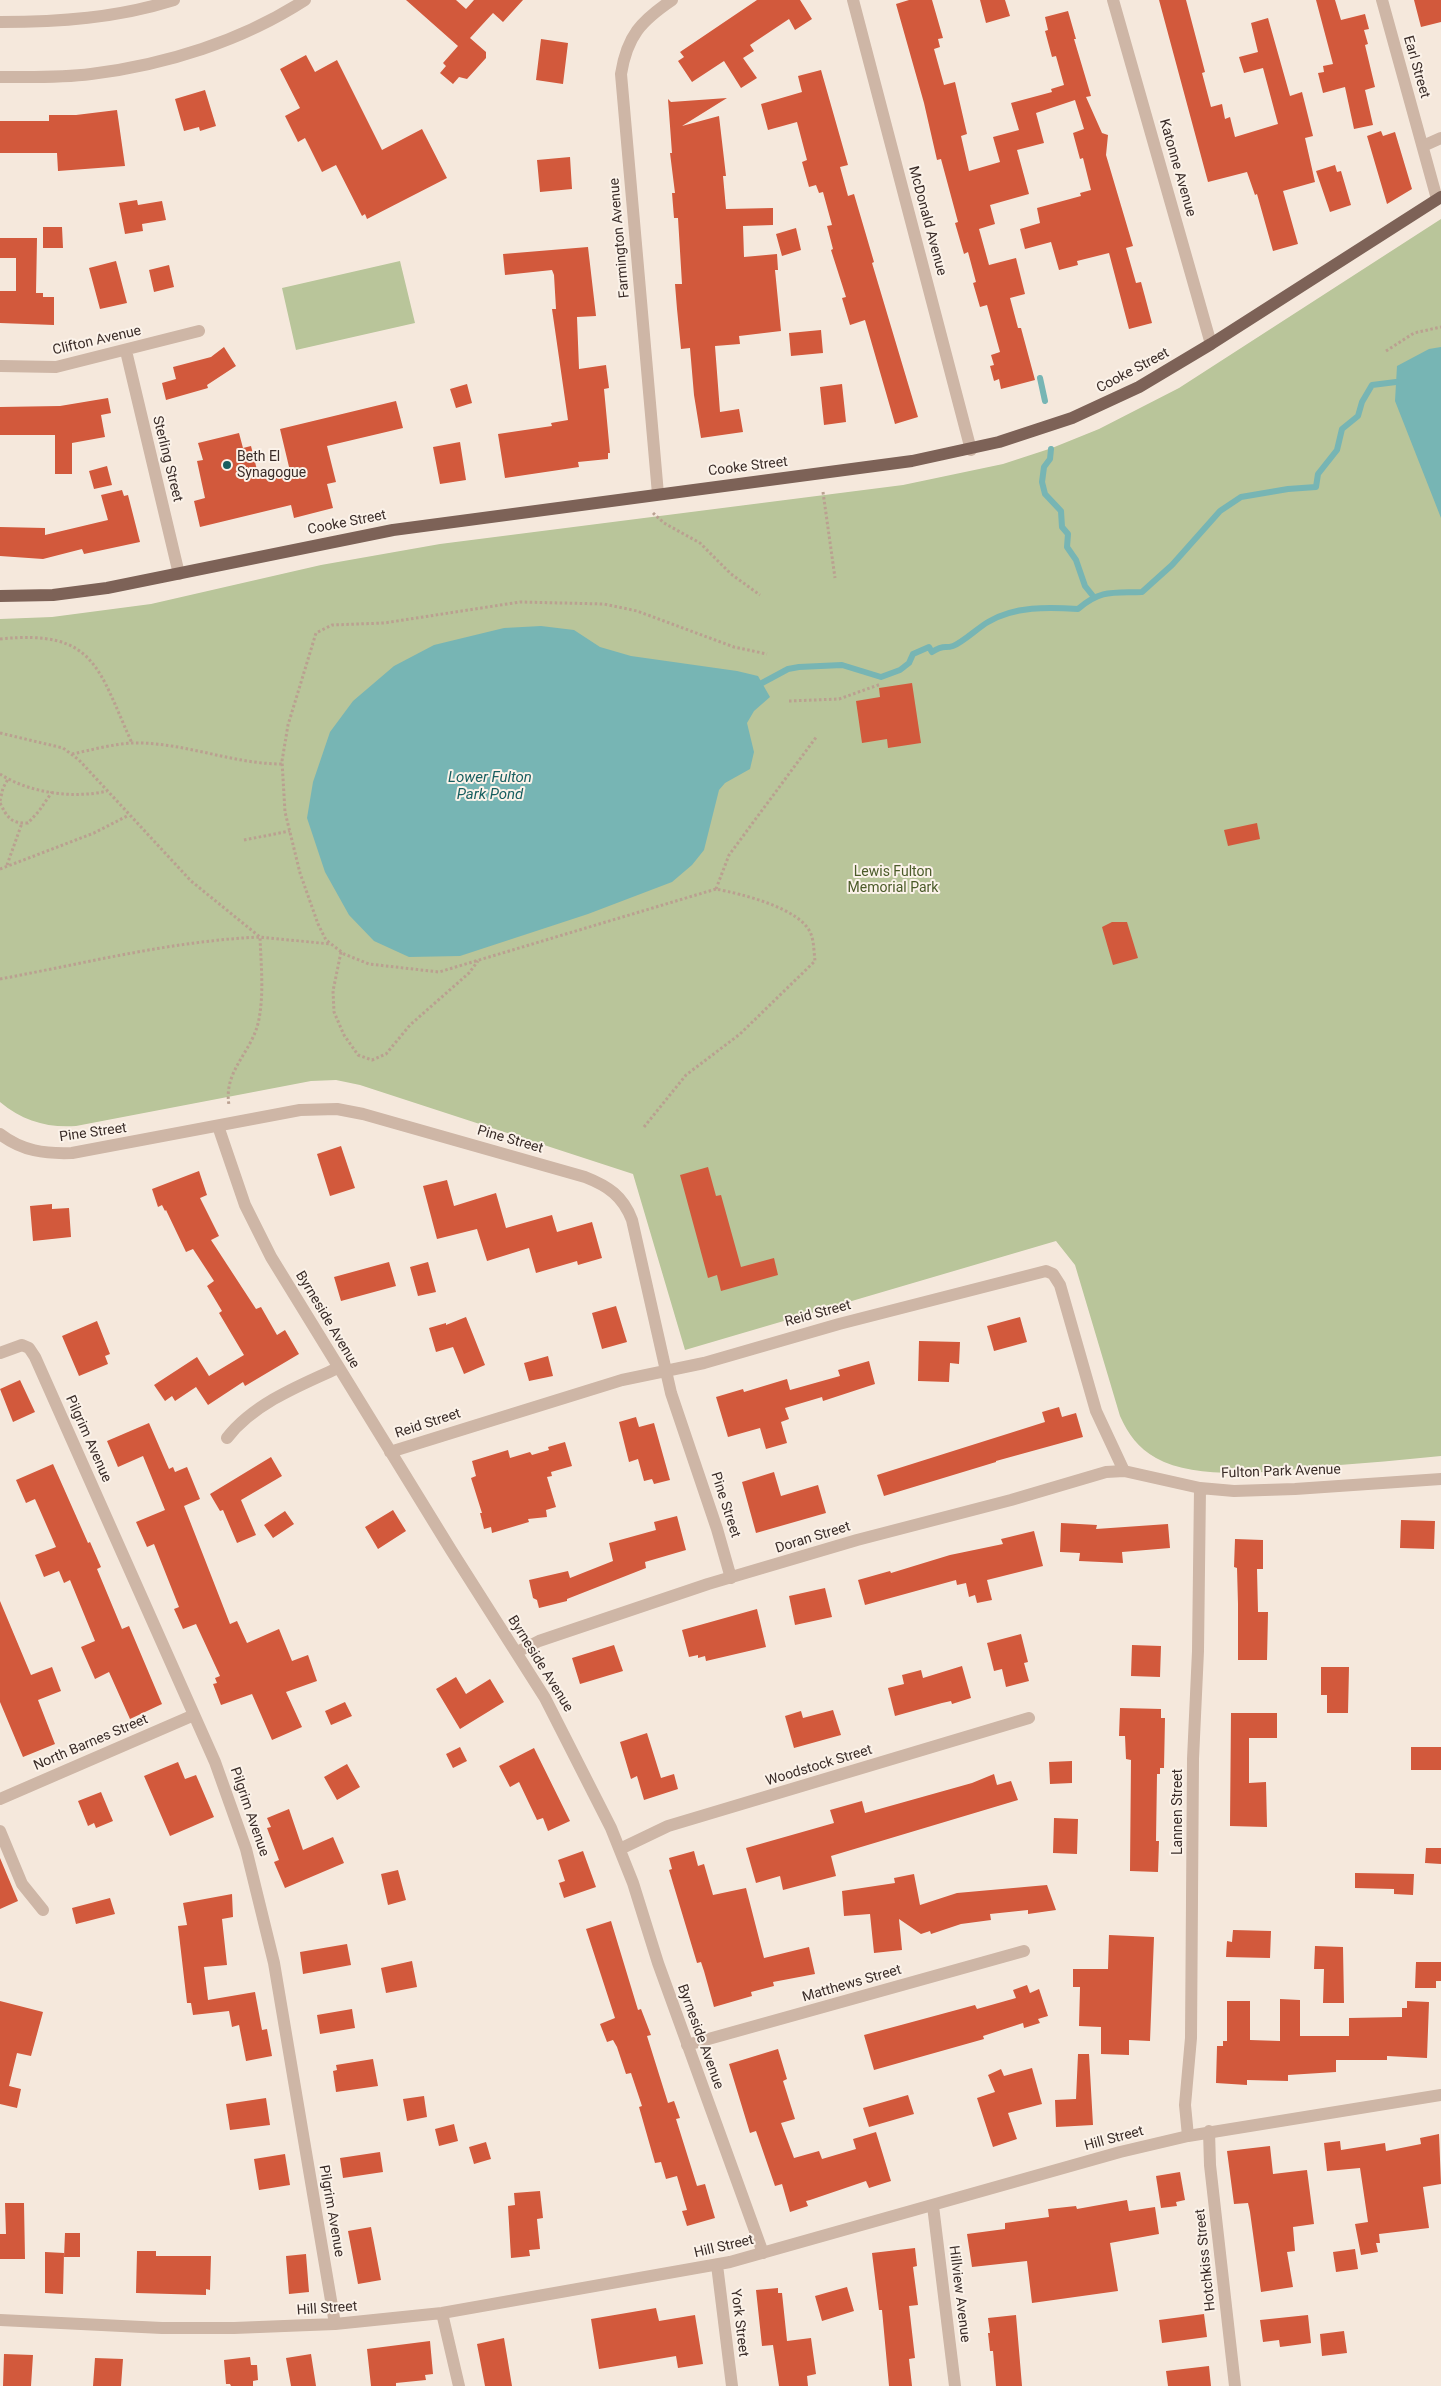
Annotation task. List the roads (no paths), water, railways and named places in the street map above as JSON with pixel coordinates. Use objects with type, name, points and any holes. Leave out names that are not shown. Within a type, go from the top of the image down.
[{"type":"main road","name":"Cooke Street","points":[[0,596],[77,592],[180,574],[393,530],[912,462],[972,450],[1038,430],[1093,409],[1139,386],[1212,344],[1439,198]]},
{"type":"street","points":[[0,22],[83,19],[138,10],[174,0]]},
{"type":"street","points":[[0,77],[91,74],[149,63],[233,37],[305,0]]},
{"type":"street","name":"Farmington Avenue","points":[[658,494],[621,74],[625,52],[635,32],[646,20],[672,0]]},
{"type":"street","name":"McDonald Avenue","points":[[853,0],[972,450]]},
{"type":"street","name":"Katonne Avenue","points":[[1113,0],[1212,344]]},
{"type":"street","name":"Earl Street","points":[[1382,0],[1422,146],[1439,198]]},
{"type":"street","points":[[1422,146],[1441,138]]},
{"type":"street","name":"Clifton Avenue","points":[[0,366],[56,367],[126,351],[200,330]]},
{"type":"street","name":"Sterling Street","points":[[126,351],[180,574]]},
{"type":"street","name":"Pine Street","points":[[0,1134],[15,1144],[34,1151],[72,1153],[300,1110],[337,1109],[388,1120],[585,1177],[607,1187],[625,1203],[632,1220],[660,1337],[671,1393],[717,1529],[730,1578]]},
{"type":"street","name":"Byrneside Avenue","points":[[218,1126],[239,1189],[262,1240],[338,1368],[517,1652],[562,1728],[620,1849],[687,2045],[763,2253]]},
{"type":"street","name":"Reid Street","points":[[390,1452],[622,1380],[704,1363],[839,1324],[1046,1271],[1053,1274],[1060,1285],[1096,1411],[1124,1471]]},
{"type":"street","name":"Pilgrim Avenue","points":[[0,1353],[25,1345],[32,1352],[194,1715],[240,1827],[268,1932],[335,2324]]},
{"type":"street","points":[[227,1438],[240,1422],[256,1411],[338,1368]]},
{"type":"street","name":"Fulton Park Avenue","points":[[1124,1471],[1200,1488],[1262,1491],[1441,1479]]},
{"type":"street","name":"Doran Street","points":[[517,1652],[539,1641],[730,1578],[857,1540],[1011,1500],[1098,1473],[1124,1471]]},
{"type":"street","name":"Lannen Street","points":[[1188,2136],[1186,2105],[1190,2038],[1193,1759],[1198,1651],[1200,1488]]},
{"type":"street","name":"North Barnes Street","points":[[0,1799],[194,1715]]},
{"type":"street","name":"Woodstock Street","points":[[620,1849],[668,1826],[1029,1718]]},
{"type":"street","points":[[0,1831],[22,1884],[43,1910]]},
{"type":"street","name":"Matthews Street","points":[[687,2045],[1024,1951]]},
{"type":"street","name":"Hill Street","points":[[0,2320],[162,2328],[234,2328],[335,2324],[442,2313],[717,2265],[933,2206],[1120,2152],[1209,2131],[1441,2095]]},
{"type":"street","name":"Hotchkiss Street","points":[[1209,2131],[1210,2165],[1234,2386]]},
{"type":"street","name":"Hillview Avenue","points":[[933,2206],[956,2386]]},
{"type":"street","name":"York Street","points":[[717,2265],[732,2386]]},
{"type":"street","points":[[442,2313],[459,2386]]},
{"type":"water","points":[[1441,347],[1441,518],[1395,401],[1397,366],[1429,349]]},
{"type":"water","name":"Lower Fulton Park Pond","points":[[541,626],[574,630],[600,647],[631,656],[737,671],[758,676],[770,697],[754,711],[747,723],[754,752],[750,769],[725,783],[719,790],[704,850],[692,865],[672,882],[588,914],[460,956],[409,957],[374,941],[349,915],[325,872],[307,818],[313,782],[330,732],[353,701],[394,666],[434,645],[504,628]]},
{"type":"waterway","points":[[1040,378],[1045,401]]},
{"type":"waterway","points":[[762,683],[788,669],[799,667],[842,665],[881,677],[900,670],[909,663],[913,654],[929,647],[932,652],[942,647],[953,646],[988,622],[1009,613],[1044,608],[1078,609],[1094,598],[1108,593],[1142,592],[1172,565],[1220,511],[1241,497],[1288,489],[1316,487],[1318,474],[1337,450],[1342,429],[1358,416],[1362,402],[1372,385],[1396,382]]},
{"type":"waterway","points":[[1051,449],[1050,459],[1044,467],[1042,482],[1045,494],[1061,511],[1062,527],[1068,534],[1067,547],[1076,560],[1085,586],[1093,596]]},
{"type":"place","name":"Beth El Synagogue","points":[[227,465]]},
{"type":"park label","name":"Lewis Fulton Memorial Park","points":[[893,880]]}]
